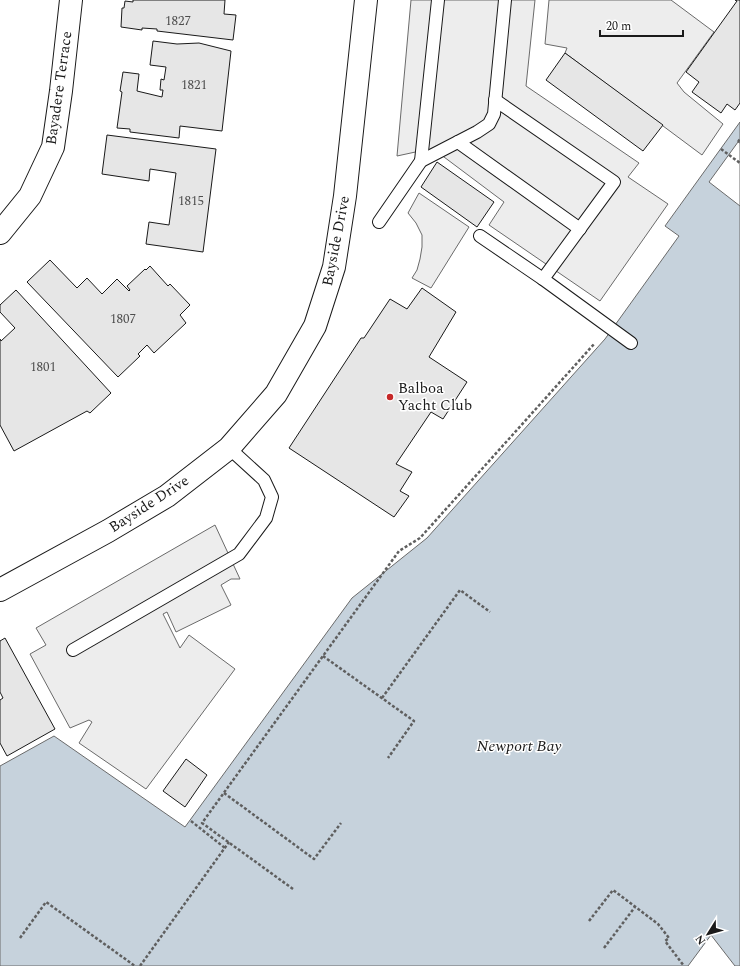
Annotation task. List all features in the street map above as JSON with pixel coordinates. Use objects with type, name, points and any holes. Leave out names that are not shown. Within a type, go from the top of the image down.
[{"type":"main road","name":"Bayadere Terrace","points":[[0,233],[30,196],[53,147],[71,0]]},
{"type":"main road","name":"Bayside Drive","points":[[0,590],[108,531],[167,496],[230,448],[276,394],[315,326],[334,267],[345,202],[366,0]]},
{"type":"lane","points":[[421,162],[438,0]]},
{"type":"lane","points":[[378,222],[421,162],[489,124],[494,114],[505,0]]},
{"type":"lane","points":[[495,100],[614,182],[543,279]]},
{"type":"lane","points":[[458,142],[580,229]]},
{"type":"lane","points":[[480,236],[543,279],[631,343]]},
{"type":"lane","points":[[73,650],[239,554],[251,539],[266,518],[272,497],[264,480],[230,448]]},
{"type":"path","points":[[721,149],[740,163]]},
{"type":"path","points":[[293,890],[202,823],[399,551],[420,538],[594,342],[600,347]]},
{"type":"path","points":[[382,698],[460,590],[490,612]]},
{"type":"path","points":[[324,656],[414,721],[388,758]]},
{"type":"path","points":[[224,793],[314,859],[341,823]]},
{"type":"path","points":[[191,820],[224,848]]},
{"type":"path","points":[[140,966],[229,842]]},
{"type":"path","points":[[589,921],[613,890],[658,924],[669,938],[665,941],[684,966]]},
{"type":"path","points":[[20,938],[46,902],[135,966]]},
{"type":"path","points":[[604,948],[635,907]]},
{"type":"shaded area","points":[[411,0],[535,0],[526,86],[639,163],[628,177],[668,204],[600,301],[489,225],[504,202],[440,154],[420,151],[397,156]]},
{"type":"shaded area","points":[[549,0],[671,0],[714,32],[677,83],[684,92],[723,124],[702,155],[565,53],[567,48],[545,44]]},
{"type":"shaded area","points":[[419,193],[469,227],[431,288],[412,278],[417,270],[420,259],[422,235],[416,223],[408,213]]},
{"type":"shaded area","points":[[215,525],[240,579],[231,579],[221,585],[231,605],[176,632],[167,612],[163,614],[180,648],[189,635],[235,669],[146,789],[79,743],[92,722],[89,720],[70,728],[30,654],[46,645],[36,628]]},
{"type":"water","name":"Newport Bay","points":[[740,122],[740,966],[735,966],[711,935],[688,966],[0,966],[0,766],[54,736],[185,827],[352,598],[427,538],[605,339],[679,236],[665,226]]},
{"type":"pier","points":[[738,142],[740,143],[740,206],[709,182]]},
{"type":"building","points":[[133,0],[225,0],[224,14],[236,15],[233,40],[157,31],[157,29],[142,28],[142,30],[121,27],[122,8],[124,8],[125,1],[133,2]]},
{"type":"building","points":[[735,0],[740,0],[740,103],[735,110],[727,104],[721,113],[692,92],[699,82],[686,72],[737,1]]},
{"type":"building","points":[[153,41],[177,44],[199,43],[231,51],[222,131],[180,126],[179,138],[130,132],[130,129],[117,128],[123,72],[139,74],[137,91],[162,97],[163,90],[160,90],[161,79],[164,80],[166,67],[150,65]]},
{"type":"building","points":[[565,53],[663,125],[643,151],[546,80]]},
{"type":"building","points":[[107,135],[216,149],[203,252],[146,244],[149,222],[169,225],[176,173],[150,169],[149,181],[102,174]]},
{"type":"building","points":[[437,162],[494,202],[477,227],[421,187]]},
{"type":"building","points":[[50,260],[77,288],[87,278],[102,294],[117,279],[129,291],[130,290],[127,286],[150,266],[168,286],[170,284],[190,305],[180,315],[186,323],[154,353],[147,345],[138,354],[140,356],[118,377],[27,282]]},
{"type":"building","name":"Balboa Yacht Club","points":[[422,288],[456,312],[429,357],[467,382],[443,419],[431,412],[396,464],[412,472],[400,491],[409,496],[394,517],[289,448],[361,338],[364,338],[390,299],[407,309]]},
{"type":"building","points":[[16,290],[111,393],[90,413],[87,411],[14,451],[0,425],[0,339],[1,341],[15,328],[0,312],[0,305]]},
{"type":"building","points":[[5,638],[55,729],[7,756],[0,743],[0,700],[3,698],[0,692],[0,641]]},
{"type":"building","points":[[186,759],[207,775],[185,807],[163,791]]},
{"type":"place","name":"Balboa Yacht Club","points":[[390,397]]}]
